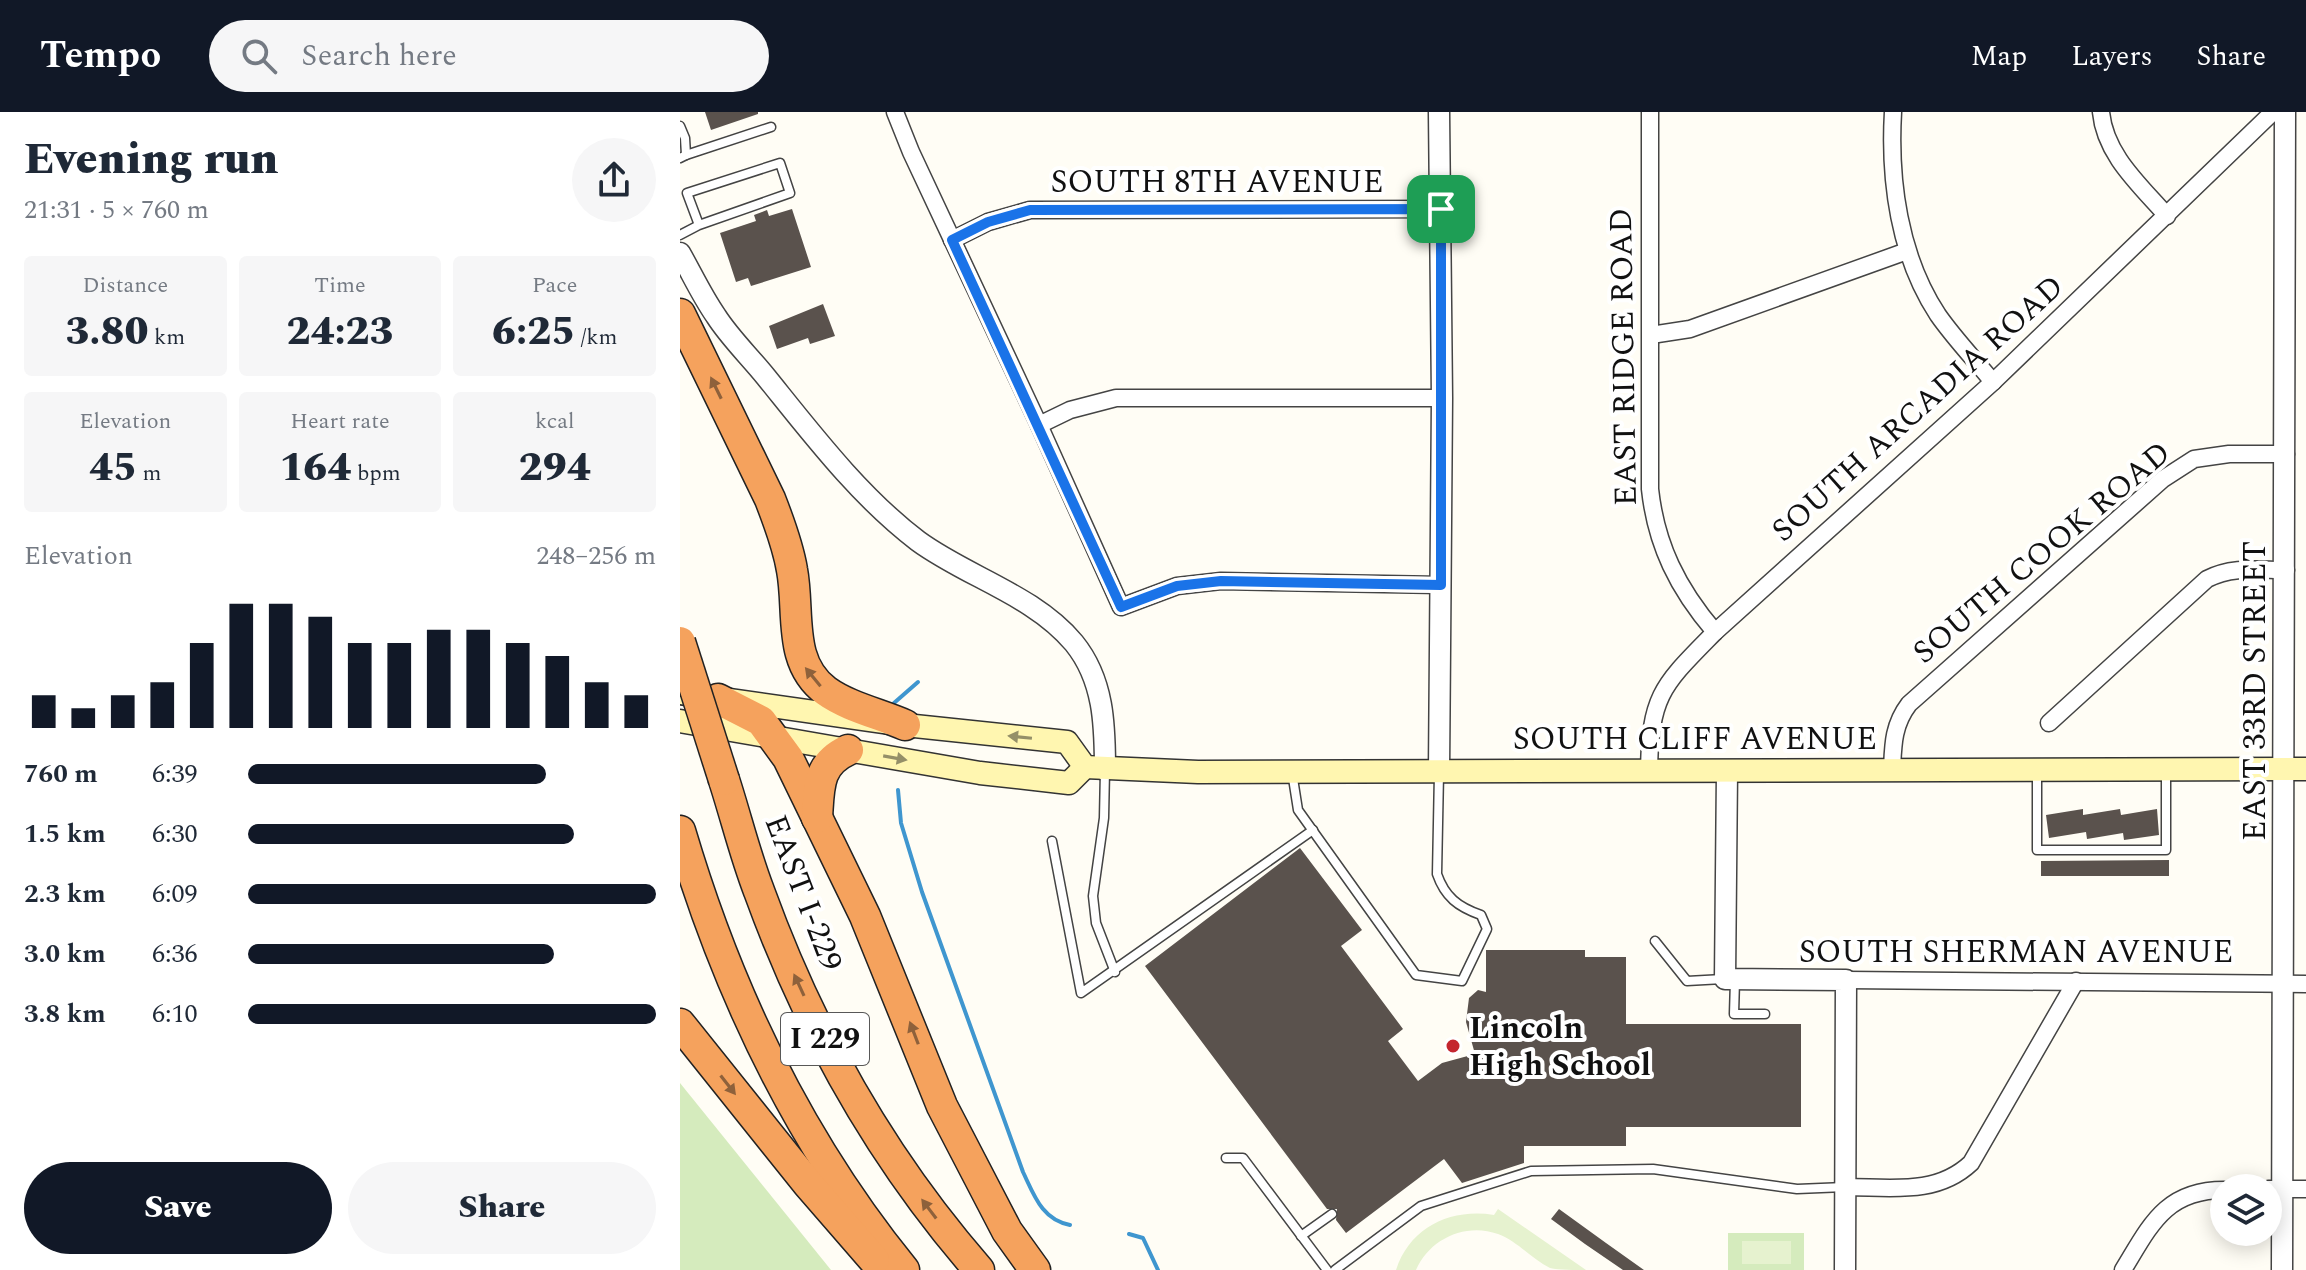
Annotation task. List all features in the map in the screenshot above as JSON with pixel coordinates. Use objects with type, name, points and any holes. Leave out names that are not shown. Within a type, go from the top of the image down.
[{"type":"highway","points":[[680,314],[770,499],[780,526],[792,570],[799,645],[806,670],[816,683],[837,698],[905,725]]},
{"type":"highway","name":"EAST I-229","points":[[680,642],[758,890],[780,944],[854,1097],[929,1209],[979,1270]]},
{"type":"highway","points":[[718,699],[751,714],[775,737],[865,916],[942,1106],[1007,1231],[1035,1270]]},
{"type":"highway","points":[[817,820],[822,773],[829,761],[848,750]]},
{"type":"highway","name":"I 229","points":[[680,831],[720,951],[766,1055],[848,1194],[904,1270]]},
{"type":"highway","points":[[680,1024],[808,1184],[883,1270]]},
{"type":"main road","points":[[680,693],[905,725],[1067,742],[1095,768]]},
{"type":"main road","name":"SOUTH CLIFF AVENUE","points":[[680,721],[980,773],[1069,783],[1095,768],[1292,772],[2295,769]]},
{"type":"street","points":[[895,112],[1121,607],[1177,586],[1221,581],[1441,585]]},
{"type":"street","points":[[1439,112],[1442,398],[1439,772]]},
{"type":"street","name":"EAST RIDGE ROAD","points":[[1650,112],[1650,489],[1653,522],[1677,580],[1715,632]]},
{"type":"street","points":[[1893,112],[1891,160],[1907,251],[1937,314],[1993,382]]},
{"type":"street","points":[[2101,112],[2102,127],[2121,164],[2167,216]]},
{"type":"street","name":"SOUTH ARCADIA ROAD","points":[[1649,772],[1651,721],[1662,693],[1674,674],[1715,632],[1993,382],[2273,112]]},
{"type":"street","name":"EAST 33RD STREET","points":[[2277,1174],[2295,769],[2286,570],[2285,112]]},
{"type":"street","name":"SOUTH 8TH AVENUE","points":[[952,240],[998,218],[1030,210],[1441,209]]},
{"type":"street","points":[[1651,335],[1690,329],[1907,251]]},
{"type":"street","points":[[680,253],[716,316],[853,481],[911,535],[940,557],[1010,594],[1051,621],[1074,644],[1092,672],[1105,716],[1095,768]]},
{"type":"street","points":[[1039,425],[1070,410],[1116,398],[1442,398]]},
{"type":"street","name":"SOUTH COOK ROAD","points":[[1892,770],[1893,738],[1898,719],[1909,704],[2163,479],[2194,459],[2229,454],[2286,454]]},
{"type":"street","points":[[2049,723],[2207,579],[2239,569],[2286,570]]},
{"type":"street","points":[[1727,771],[1730,979]]},
{"type":"street","name":"SOUTH SHERMAN AVENUE","points":[[1730,979],[2306,984]]},
{"type":"street","points":[[1845,1270],[1846,980]]},
{"type":"street","points":[[1845,1187],[1926,1187],[1958,1175],[1971,1163],[2076,981]]},
{"type":"street","points":[[2282,1189],[2306,1189]]},
{"type":"street","points":[[2123,1270],[2157,1215],[2180,1197],[2210,1192]]},
{"type":"street","name":"EAST 33RD STREET","points":[[2280,1246],[2282,1270]]},
{"type":"lane","points":[[680,126],[685,138],[683,156],[771,127]]},
{"type":"lane","points":[[680,235],[699,225],[790,193],[780,163],[687,193],[699,225]]},
{"type":"lane","points":[[1095,768],[1104,818],[1093,896],[1096,923],[1115,972]]},
{"type":"lane","points":[[2037,770],[2037,850],[2166,850],[2166,770]]},
{"type":"lane","points":[[1292,772],[1298,810],[1416,975],[1462,981],[1487,929],[1481,915],[1462,908],[1451,899],[1442,889],[1437,874],[1439,772]]},
{"type":"lane","points":[[1052,841],[1081,993],[1313,830]]},
{"type":"lane","points":[[1655,941],[1687,981],[1730,979],[1734,1014],[1765,1014]]},
{"type":"lane","points":[[1226,1158],[1243,1158],[1327,1270]]},
{"type":"lane","points":[[1335,1270],[1421,1206],[1531,1171],[1653,1169],[1797,1189],[1845,1187]]},
{"type":"lane","points":[[1301,1236],[1332,1214]]},
{"type":"green space","points":[[680,1083],[831,1270],[680,1270]]},
{"type":"green space","points":[[1498,1209],[1586,1270],[1550,1268],[1505,1237],[1474,1230],[1439,1242],[1416,1270],[1396,1270],[1411,1242],[1434,1224],[1463,1215],[1494,1215]]},
{"type":"green space","points":[[1728,1233],[1804,1233],[1804,1270],[1728,1270]]},
{"type":"green space","points":[[1742,1241],[1791,1241],[1791,1264],[1742,1264]]},
{"type":"building","points":[[705,112],[758,112],[758,114],[711,130]]},
{"type":"building","points":[[792,209],[811,267],[751,286],[748,278],[736,282],[720,233],[756,221],[754,215],[767,210],[769,216]]},
{"type":"building","points":[[823,304],[835,336],[810,344],[808,338],[777,349],[769,326]]},
{"type":"building","points":[[2083,809],[2083,815],[2120,809],[2121,815],[2157,809],[2159,835],[2124,840],[2123,833],[2087,839],[2086,832],[2049,838],[2046,815]]},
{"type":"building","points":[[1300,848],[1362,930],[1341,946],[1403,1029],[1388,1041],[1418,1081],[1442,1063],[1475,1054],[1466,1022],[1469,998],[1478,990],[1486,992],[1486,950],[1585,950],[1585,957],[1626,957],[1626,1024],[1801,1024],[1801,1127],[1626,1127],[1626,1146],[1524,1146],[1524,1163],[1462,1183],[1444,1159],[1346,1233],[1336,1220],[1337,1209],[1327,1209],[1145,966]]},
{"type":"building","points":[[2169,860],[2169,876],[2041,876],[2041,861]]},
{"type":"building","points":[[1559,1209],[1644,1270],[1623,1270],[1585,1244],[1551,1219]]},
{"type":"waterway","points":[[894,703],[918,682]]},
{"type":"waterway","points":[[898,790],[901,823],[922,892],[1023,1172],[1035,1198],[1046,1212],[1052,1218],[1070,1225]]},
{"type":"waterway","points":[[1129,1234],[1143,1238],[1158,1270]]},
{"type":"place","name":"Lincoln High School","points":[[1453,1046]]},
{"type":"route","points":[[1441,209],[1441,585],[1221,581],[1177,586],[1121,607],[952,240],[988,222],[1030,210],[1441,209]]}]
